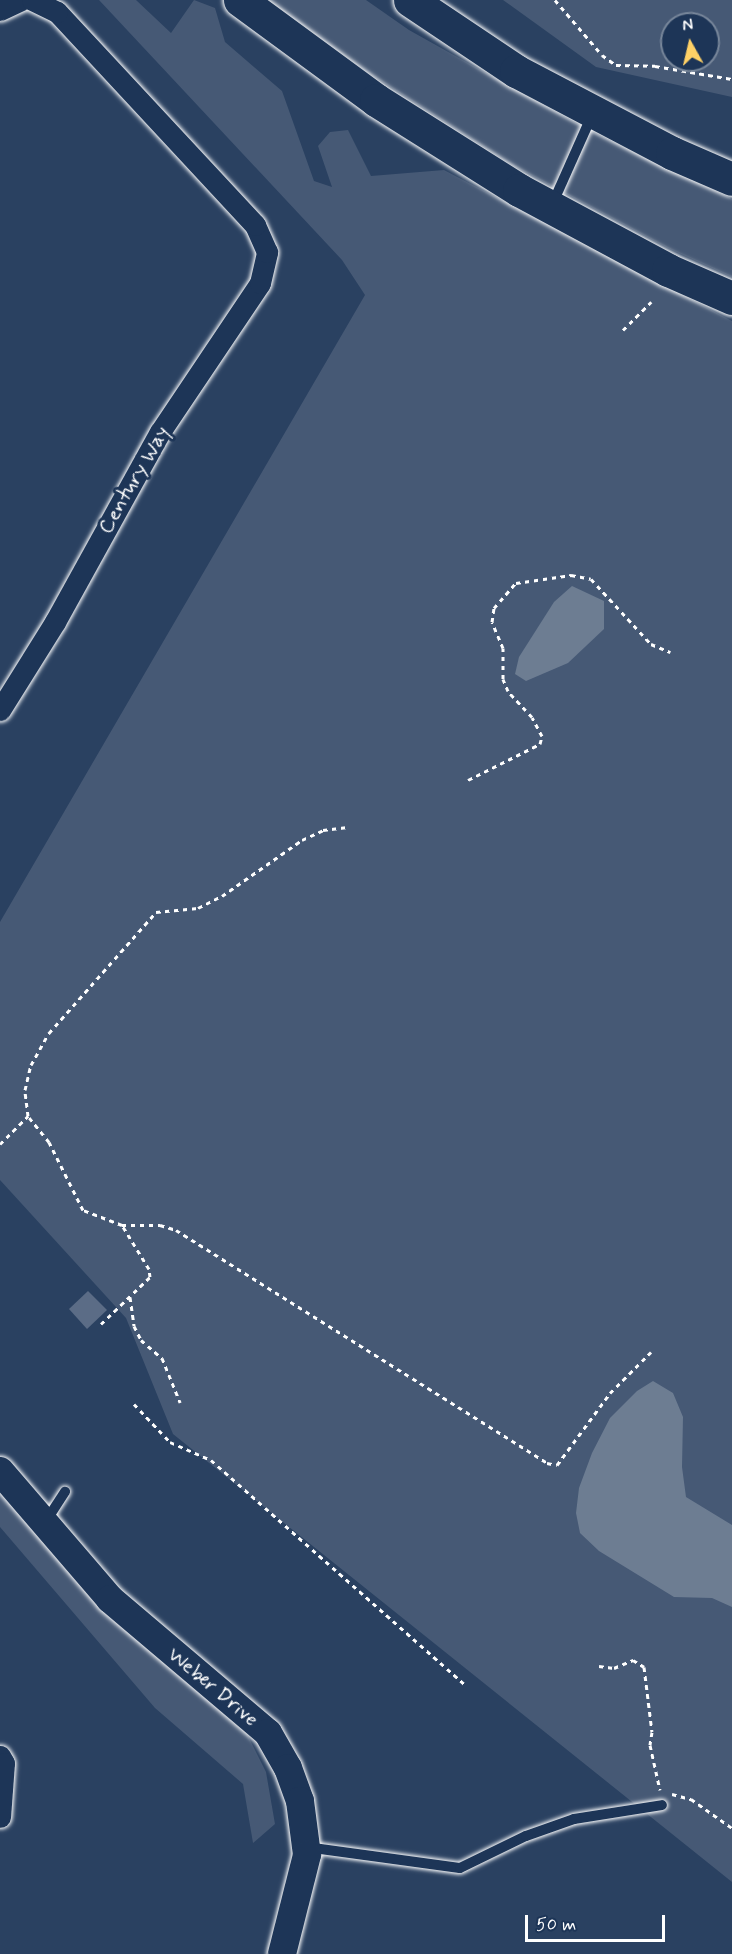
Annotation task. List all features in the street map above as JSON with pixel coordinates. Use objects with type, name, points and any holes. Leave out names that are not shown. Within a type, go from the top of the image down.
[{"type":"highway","points":[[240,0],[376,100],[551,207],[668,270],[732,298]]},
{"type":"highway","points":[[410,0],[516,71],[732,179]]},
{"type":"street","points":[[0,10],[21,0]]},
{"type":"street","name":"Century Way","points":[[0,710],[55,622],[160,432],[260,283],[267,252],[255,225],[89,46],[57,12],[32,0]]},
{"type":"street","name":"Weber Drive","points":[[0,1471],[47,1519],[110,1599],[268,1733],[288,1768],[300,1801],[306,1847],[296,1909],[282,1954]]},
{"type":"street","points":[[0,1817],[2,1759]]},
{"type":"lane","points":[[551,207],[594,112]]},
{"type":"lane","points":[[47,1519],[65,1492]]},
{"type":"lane","points":[[306,1847],[460,1868],[526,1836],[574,1820],[662,1805]]},
{"type":"path","points":[[555,0],[602,55],[616,65],[655,66],[732,79]]},
{"type":"path","points":[[623,330],[651,302]]},
{"type":"path","points":[[468,780],[540,744],[542,736],[532,717],[508,691],[503,679],[503,648],[492,622],[494,608],[516,583],[571,575],[591,579],[651,644],[670,652]]},
{"type":"path","points":[[348,827],[324,830],[302,840],[198,908],[156,912],[49,1033],[31,1065],[25,1090],[28,1116],[49,1142],[83,1210],[122,1225],[160,1225],[176,1230],[547,1463],[557,1466],[610,1393],[651,1352]]},
{"type":"path","points":[[0,1144],[28,1116]]},
{"type":"path","points":[[101,1324],[150,1277],[122,1225]]},
{"type":"path","points":[[130,1296],[134,1326],[141,1340],[162,1358],[180,1402]]},
{"type":"path","points":[[134,1404],[170,1442],[211,1460],[464,1684]]},
{"type":"path","points":[[599,1665],[614,1668],[633,1660],[644,1667],[652,1732],[650,1745],[660,1790],[691,1799],[732,1828]]},
{"type":"shaded area","points":[[99,0],[136,0],[171,33],[194,0],[215,8],[225,42],[282,91],[314,181],[332,187],[318,146],[330,132],[348,130],[371,176],[444,170],[732,321],[732,1882],[173,1434],[126,1318],[0,1180],[0,922],[365,295],[342,260]]},
{"type":"shaded area","points":[[268,0],[366,0],[409,30],[588,130],[732,199],[732,277],[668,248],[514,166],[367,72]]},
{"type":"shaded area","points":[[503,0],[732,0],[732,97],[596,67]]},
{"type":"shaded area","points":[[572,586],[604,601],[604,629],[568,663],[526,681],[515,674],[519,657],[554,602]]},
{"type":"shaded area","points":[[653,1381],[673,1393],[683,1417],[682,1467],[686,1497],[732,1525],[732,1607],[712,1598],[674,1597],[599,1551],[580,1533],[576,1513],[579,1488],[592,1453],[610,1418],[637,1391]]},
{"type":"shaded area","points":[[0,1489],[246,1732],[266,1772],[275,1824],[253,1843],[243,1784],[155,1708],[0,1527]]},
{"type":"building","points":[[88,1291],[107,1310],[87,1329],[69,1309]]}]
